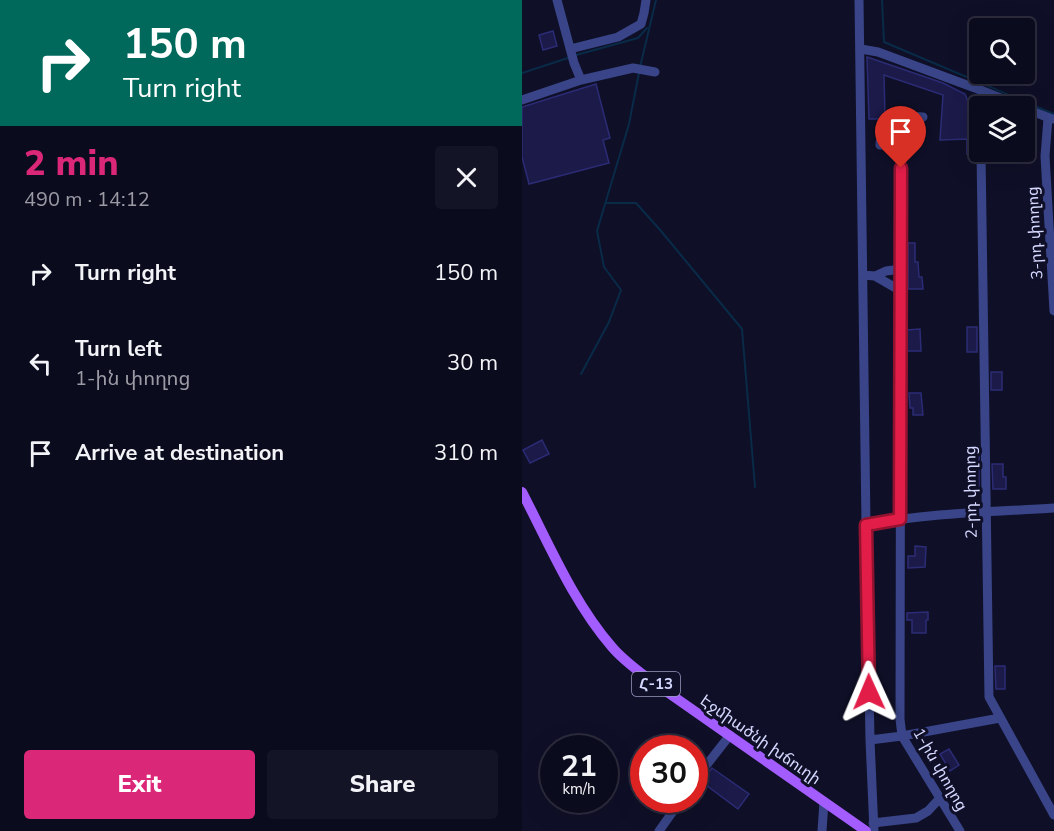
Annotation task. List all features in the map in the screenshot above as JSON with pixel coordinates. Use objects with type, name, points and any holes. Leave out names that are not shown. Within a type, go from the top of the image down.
[{"type":"main road","name":"Էջմիածնի խճուղի","points":[[522,492],[578,598],[613,648],[635,668],[824,802],[849,819],[871,828]]},
{"type":"street","points":[[557,0],[574,63],[581,80]]},
{"type":"street","points":[[570,49],[618,37],[641,24],[645,0]]},
{"type":"street","points":[[860,0],[871,828],[916,818],[928,811],[940,798]]},
{"type":"street","points":[[861,49],[878,52],[996,96]]},
{"type":"street","points":[[522,100],[581,80],[636,69],[651,71]]},
{"type":"street","points":[[983,91],[983,96]]},
{"type":"street","points":[[1035,112],[1051,119]]},
{"type":"street","name":"1-ին փողոց","points":[[923,117],[897,117],[881,132],[880,145],[901,145],[900,719],[902,736],[960,831]]},
{"type":"street","name":"3-րդ փողոց","points":[[1051,119],[1045,156],[1054,311]]},
{"type":"street","name":"2-րդ փողոց","points":[[981,162],[988,697],[1054,814]]},
{"type":"street","points":[[875,276],[886,271],[901,269]]},
{"type":"street","points":[[863,275],[875,276],[901,291]]},
{"type":"street","points":[[866,525],[900,519],[1054,508]]},
{"type":"street","points":[[870,740],[1000,718]]},
{"type":"street","points":[[708,764],[730,735]]},
{"type":"street","points":[[822,831],[824,802]]},
{"type":"street","points":[[659,831],[672,813]]},
{"type":"building","points":[[553,31],[557,46],[543,50],[539,35]]},
{"type":"building","points":[[867,57],[943,83],[965,94],[969,104],[969,154],[967,154],[967,139],[940,140],[943,95],[884,75],[885,117],[869,119]]},
{"type":"building","points":[[596,84],[610,138],[603,140],[609,163],[529,184],[522,157],[522,107]]},
{"type":"building","points":[[908,243],[915,243],[915,262],[918,262],[923,289],[908,289]]},
{"type":"building","points":[[967,327],[977,327],[977,352],[967,352]]},
{"type":"building","points":[[920,329],[921,351],[907,351],[907,330]]},
{"type":"building","points":[[991,372],[1002,372],[1002,390],[991,390]]},
{"type":"building","points":[[909,393],[921,393],[923,415],[913,415]]},
{"type":"building","points":[[542,440],[549,454],[530,463],[523,450]]},
{"type":"building","points":[[971,446],[979,446],[979,486],[969,486],[968,458],[971,458]]},
{"type":"building","points":[[992,464],[1003,464],[1006,489],[993,489]]},
{"type":"building","points":[[915,546],[926,547],[925,567],[908,568],[908,556],[915,556]]},
{"type":"building","points":[[928,612],[926,633],[912,633],[912,620],[907,620],[907,613]]},
{"type":"building","points":[[995,666],[1005,666],[1005,689],[996,689]]},
{"type":"building","points":[[949,749],[959,765],[950,771],[940,754]]},
{"type":"building","points":[[712,768],[749,794],[738,809],[708,786],[708,774]]},
{"type":"waterway","points":[[640,67],[656,0]]},
{"type":"waterway","points":[[882,0],[884,42],[1054,114]]},
{"type":"waterway","points":[[576,55],[638,38],[647,28]]},
{"type":"waterway","points":[[522,73],[571,57]]},
{"type":"waterway","points":[[581,374],[609,322],[621,290],[604,267],[597,231],[629,124],[639,73]]},
{"type":"waterway","points":[[606,203],[636,203],[742,329],[755,487]]},
{"type":"route","points":[[869,692],[866,525],[900,519],[901,168]]}]
